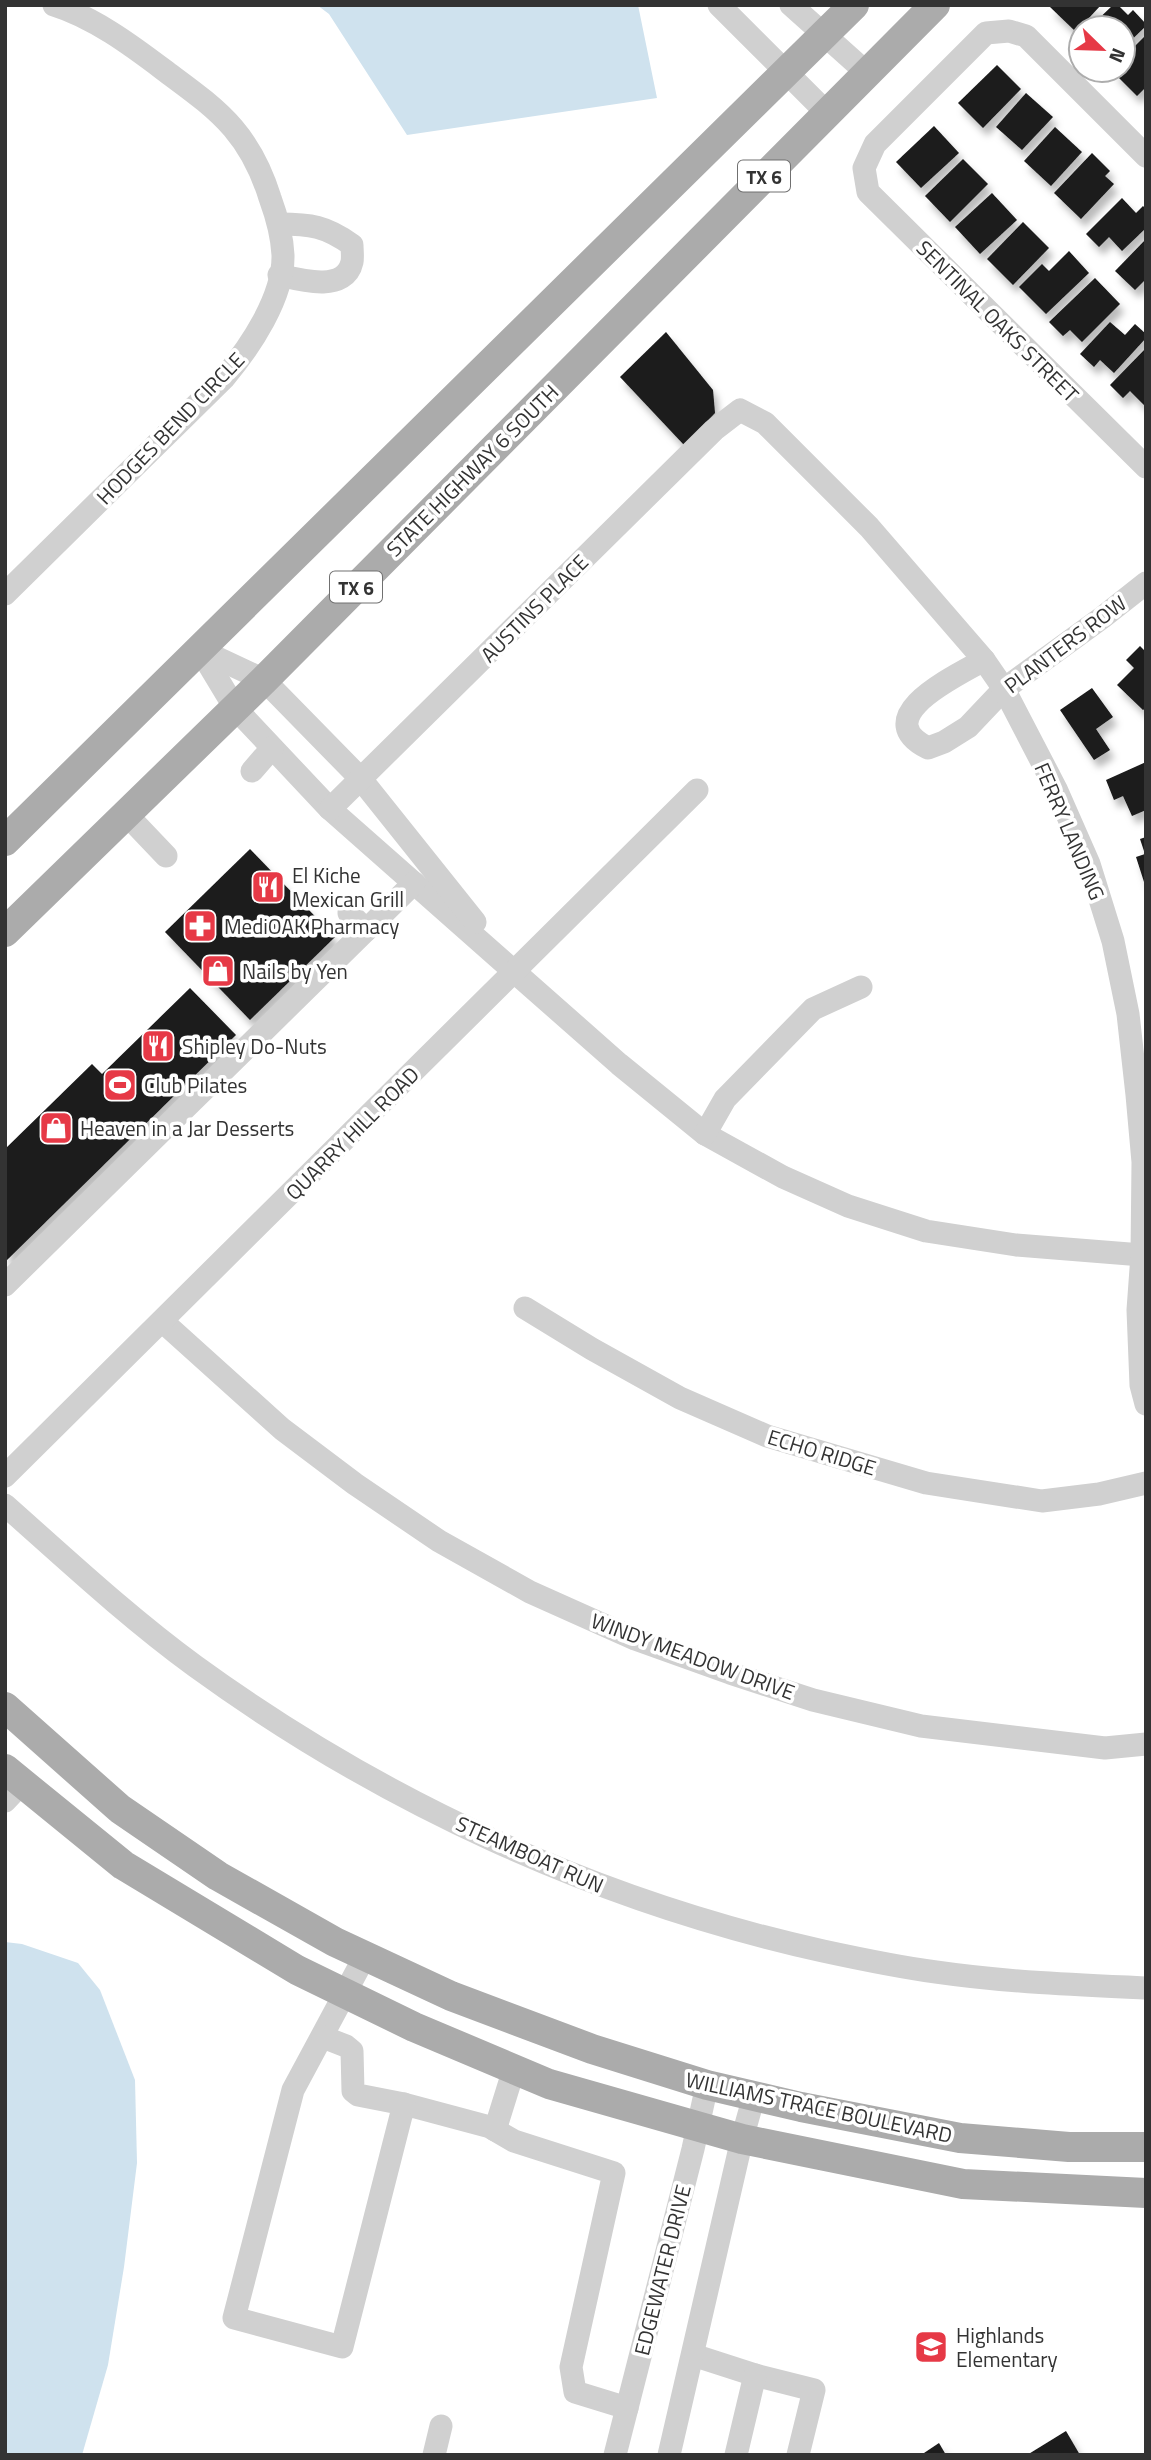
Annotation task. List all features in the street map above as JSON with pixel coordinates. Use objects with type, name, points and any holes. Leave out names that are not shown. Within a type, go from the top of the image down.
[{"type":"main road","name":"TX 6","points":[[5,841],[854,5]]},
{"type":"main road","name":"STATE HIGHWAY 6 SOUTH","points":[[5,932],[264,680],[935,5]]},
{"type":"main road","name":"WILLIAMS TRACE BOULEVARD","points":[[5,1707],[120,1809],[218,1876],[335,1942],[489,2011],[592,2049],[707,2085],[754,2096],[960,2138],[1069,2147],[1146,2147]]},
{"type":"main road","name":"WILLIAMS TRACE BOULEVARD","points":[[11,1784],[123,1865],[297,1970],[414,2027],[549,2084],[742,2139],[963,2184],[1146,2193]]},
{"type":"street","name":"HODGES BEND CIRCLE","points":[[5,594],[224,378],[246,352],[263,321],[283,258],[279,224],[262,173],[251,152],[233,128],[207,102],[136,49],[54,5]]},
{"type":"street","points":[[719,5],[827,113]]},
{"type":"street","points":[[791,5],[867,73]]},
{"type":"street","name":"SENTINAL OAKS STREET","points":[[1146,156],[1026,36],[998,30],[986,33],[875,144],[864,168],[868,192],[1146,467]]},
{"type":"street","points":[[279,224],[310,224],[336,232],[352,245],[351,265],[341,278],[316,283],[279,275]]},
{"type":"street","name":"FERRY LANDING","points":[[740,410],[765,423],[869,527],[984,660],[1003,688],[1056,789],[1089,864],[1113,942],[1128,1014],[1137,1095],[1143,1162],[1144,1255],[1138,1310],[1141,1385],[1146,1404]]},
{"type":"street","name":"AUSTINS PLACE","points":[[330,809],[715,430],[740,410]]},
{"type":"street","name":"PLANTERS ROW","points":[[984,660],[927,694],[914,705],[906,721],[908,731],[916,742],[928,748],[944,742],[968,727],[1003,688],[1146,583]]},
{"type":"street","points":[[200,650],[264,680],[360,778],[514,971]]},
{"type":"street","points":[[200,650],[235,708],[330,809],[619,1064],[705,1134],[783,1177],[848,1206],[926,1231],[1016,1245],[1144,1255]]},
{"type":"street","points":[[252,771],[272,748]]},
{"type":"street","name":"QUARRY HILL ROAD","points":[[5,1476],[697,790]]},
{"type":"street","points":[[126,814],[166,856]]},
{"type":"street","points":[[5,1285],[414,883]]},
{"type":"street","points":[[349,913],[366,930]]},
{"type":"street","points":[[705,1134],[725,1099],[813,1009],[862,987]]},
{"type":"street","name":"ECHO RIDGE","points":[[525,1308],[592,1349],[705,1409],[767,1436],[926,1483],[1042,1501],[1099,1494],[1146,1483]]},
{"type":"street","name":"WINDY MEADOW DRIVE","points":[[162,1321],[282,1429],[355,1484],[439,1541],[530,1592],[635,1639],[813,1700],[921,1726],[1105,1748],[1146,1744]]},
{"type":"street","name":"STEAMBOAT RUN","points":[[5,1505],[119,1606],[194,1665],[285,1727],[370,1777],[529,1857],[692,1916],[857,1958],[935,1972],[1059,1984],[1146,1988]]},
{"type":"street","points":[[365,1956],[293,2090],[234,2318],[342,2347],[404,2104]]},
{"type":"street","points":[[323,2036],[352,2051],[353,2091],[358,2095],[404,2104],[495,2130],[513,2141],[614,2173],[571,2367],[575,2392],[627,2408]]},
{"type":"street","points":[[495,2130],[514,2069]]},
{"type":"street","name":"EDGEWATER DRIVE","points":[[615,2455],[707,2085]]},
{"type":"street","points":[[669,2455],[754,2096]]},
{"type":"street","points":[[693,2355],[814,2390],[798,2455]]},
{"type":"street","points":[[736,2455],[755,2375]]},
{"type":"street","points":[[434,2455],[441,2426]]},
{"type":"water","points":[[317,5],[638,5],[657,98],[407,135],[329,14]]},
{"type":"water","points":[[5,1942],[22,1944],[78,1963],[100,1990],[135,2080],[137,2163],[124,2267],[108,2365],[82,2455],[5,2455]]},
{"type":"building","points":[[1101,5],[1093,14],[1067,14],[1067,23],[1050,7]]},
{"type":"building","points":[[1113,5],[1118,5],[1127,14],[1104,14]]},
{"type":"building","points":[[1137,14],[1146,24],[1137,35]]},
{"type":"building","points":[[1146,35],[1146,87],[1137,96],[1125,84],[1137,84],[1137,44]]},
{"type":"building","points":[[997,65],[1021,89],[983,128],[958,103]]},
{"type":"building","points":[[1026,93],[1053,117],[1022,150],[996,127]]},
{"type":"building","points":[[934,126],[959,153],[921,188],[896,162]]},
{"type":"building","points":[[1055,127],[1082,152],[1051,186],[1024,161]]},
{"type":"building","points":[[1092,153],[1110,171],[1105,176],[1114,184],[1081,219],[1054,193]]},
{"type":"building","points":[[963,159],[988,184],[950,222],[925,196]]},
{"type":"building","points":[[992,193],[1017,220],[980,254],[955,227]]},
{"type":"building","points":[[1122,198],[1136,213],[1143,206],[1146,209],[1146,228],[1122,251],[1109,237],[1099,247],[1086,234]]},
{"type":"building","points":[[1023,222],[1049,248],[1013,285],[987,259]]},
{"type":"building","points":[[1146,239],[1146,279],[1135,290],[1115,271]]},
{"type":"building","points":[[1069,251],[1089,273],[1046,314],[1019,287],[1042,264],[1049,271]]},
{"type":"building","points":[[1095,278],[1120,304],[1082,342],[1070,330],[1063,336],[1049,322]]},
{"type":"building","points":[[1110,322],[1125,335],[1135,324],[1146,334],[1146,338],[1114,373],[1100,360],[1094,367],[1080,354]]},
{"type":"building","points":[[666,332],[713,390],[715,413],[684,445],[620,377]]},
{"type":"building","points":[[1146,348],[1144,405],[1130,391],[1123,398],[1110,385]]},
{"type":"building","points":[[1140,646],[1146,652],[1146,708],[1143,710],[1117,685],[1134,668],[1126,660]]},
{"type":"building","points":[[1092,688],[1113,717],[1096,729],[1110,750],[1094,760],[1060,710]]},
{"type":"building","points":[[1146,762],[1146,810],[1132,816],[1123,796],[1114,800],[1106,780]]},
{"type":"building","points":[[1146,837],[1145,885],[1136,857],[1145,854],[1140,839]]},
{"type":"building","points":[[250,849],[335,937],[250,1020],[165,932]]},
{"type":"building","points":[[190,988],[236,1035],[5,1262],[5,1149],[92,1064],[102,1074]]},
{"type":"building","points":[[1066,2431],[1080,2455],[1027,2455]]},
{"type":"building","points":[[939,2443],[946,2455],[921,2455]]},
{"type":"place","name":"El Kiche Mexican Grill","points":[[268,887]]},
{"type":"place","name":"MediOAK Pharmacy","points":[[200,926]]},
{"type":"place","name":"Nails by Yen","points":[[218,971]]},
{"type":"place","name":"Shipley Do-Nuts","points":[[158,1046]]},
{"type":"place","name":"Club Pilates","points":[[120,1085]]},
{"type":"place","name":"Heaven in a Jar Desserts","points":[[56,1128]]},
{"type":"place","name":"Highlands Elementary","points":[[931,2347]]}]
